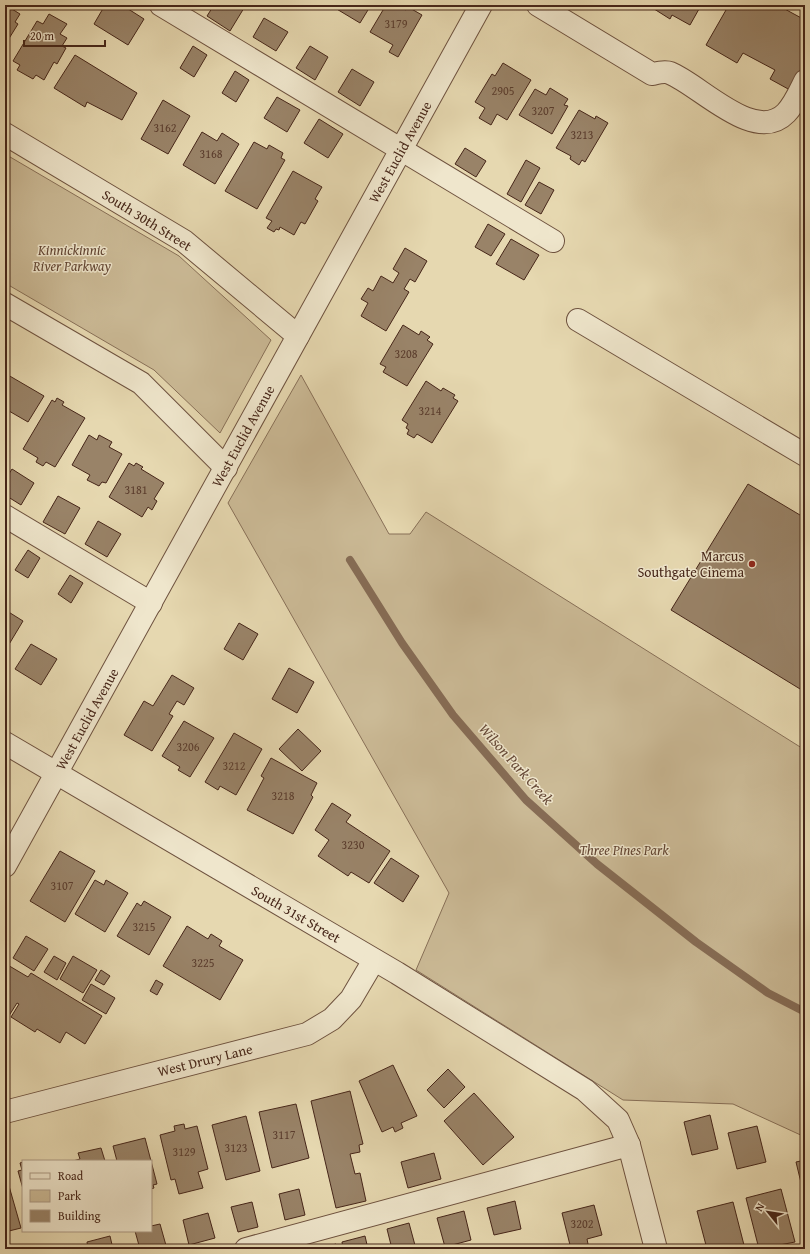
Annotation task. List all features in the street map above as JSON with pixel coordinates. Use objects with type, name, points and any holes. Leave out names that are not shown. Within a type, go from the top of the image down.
[{"type":"street","points":[[161,5],[553,241]]},
{"type":"street","name":"West Euclid Avenue","points":[[5,866],[481,5]]},
{"type":"street","points":[[538,5],[652,74],[669,73],[729,110],[748,119],[763,123],[774,120],[786,113],[805,81]]},
{"type":"street","name":"South 30th Street","points":[[5,134],[184,241],[298,336]]},
{"type":"street","points":[[5,304],[141,384],[226,468]]},
{"type":"street","points":[[578,320],[805,455]]},
{"type":"street","points":[[5,516],[151,603]]},
{"type":"street","name":"South 31st Street","points":[[5,743],[374,960],[585,1090],[618,1120],[629,1145],[656,1249]]},
{"type":"street","name":"West Drury Lane","points":[[5,1112],[307,1034],[332,1019],[351,999],[374,960]]},
{"type":"street","points":[[246,1249],[629,1145]]},
{"type":"green space","name":"Kinnickinnic River Parkway","points":[[5,154],[179,256],[271,340],[220,433],[154,370],[5,283]]},
{"type":"green space","name":"Three Pines Park","points":[[301,375],[389,534],[410,534],[426,512],[805,750],[805,1137],[733,1104],[623,1100],[416,970],[449,893],[228,503]]},
{"type":"building","points":[[105,5],[122,5],[144,19],[128,45],[94,24]]},
{"type":"building","points":[[214,5],[239,5],[244,8],[230,31],[207,16]]},
{"type":"building","points":[[330,5],[371,5],[360,23]]},
{"type":"building","points":[[386,5],[397,5],[406,10],[408,7],[422,15],[398,57],[389,52],[393,45],[370,32]]},
{"type":"building","points":[[653,5],[713,5],[699,9],[690,25],[672,15],[670,19],[651,7]]},
{"type":"building","points":[[717,5],[782,5],[781,7],[805,20],[805,65],[790,90],[770,79],[775,70],[743,53],[737,63],[706,45],[726,10]]},
{"type":"building","points":[[7,6],[20,14],[15,22],[18,24],[5,45],[5,9]]},
{"type":"building","points":[[49,14],[67,24],[60,34],[67,38],[62,46],[66,48],[57,64],[54,62],[44,80],[36,75],[33,79],[17,70],[20,65],[13,61],[37,21],[43,24]]},
{"type":"building","points":[[264,18],[288,32],[276,51],[253,37]]},
{"type":"building","points":[[193,46],[207,55],[194,77],[180,68]]},
{"type":"building","points":[[310,46],[328,57],[315,80],[296,68]]},
{"type":"building","points":[[75,55],[137,93],[122,120],[87,102],[85,107],[54,88]]},
{"type":"building","points":[[503,63],[531,80],[507,120],[497,114],[491,125],[479,118],[485,108],[475,102],[492,74],[495,76]]},
{"type":"building","points":[[352,69],[374,82],[360,106],[338,92]]},
{"type":"building","points":[[235,71],[249,80],[236,102],[222,93]]},
{"type":"building","points":[[550,88],[568,99],[564,105],[568,106],[552,134],[519,115],[535,89],[546,95]]},
{"type":"building","points":[[277,97],[300,110],[287,132],[264,118]]},
{"type":"building","points":[[163,100],[190,116],[168,154],[141,139]]},
{"type":"building","points":[[579,110],[595,119],[596,116],[608,123],[585,162],[582,160],[579,165],[570,159],[571,156],[556,148]]},
{"type":"building","points":[[319,119],[343,134],[328,158],[304,143]]},
{"type":"building","points":[[202,132],[217,141],[222,133],[239,144],[215,184],[183,165]]},
{"type":"building","points":[[254,142],[267,149],[269,145],[283,153],[281,158],[285,160],[257,209],[225,191]]},
{"type":"building","points":[[465,148],[486,161],[476,177],[455,164]]},
{"type":"building","points":[[526,160],[540,168],[521,202],[507,194]]},
{"type":"building","points":[[293,171],[322,187],[315,199],[318,201],[305,224],[301,222],[294,235],[280,227],[279,230],[276,229],[274,232],[267,228],[272,221],[266,218]]},
{"type":"building","points":[[539,182],[554,190],[541,214],[525,205]]},
{"type":"building","points":[[488,224],[505,234],[491,256],[475,247]]},
{"type":"building","points":[[511,239],[539,255],[524,280],[496,264]]},
{"type":"building","points":[[405,248],[427,261],[415,282],[410,279],[404,289],[409,292],[386,331],[361,316],[368,303],[361,299],[368,288],[373,291],[381,276],[393,283],[399,273],[393,269]]},
{"type":"building","points":[[403,325],[419,335],[421,331],[430,337],[427,340],[433,344],[407,386],[383,372],[386,367],[380,364]]},
{"type":"building","points":[[8,375],[44,396],[28,422],[9,411],[5,418],[5,381]]},
{"type":"building","points":[[426,381],[441,391],[443,388],[455,395],[453,398],[458,401],[432,443],[417,434],[414,438],[407,434],[409,430],[406,428],[408,424],[402,420]]},
{"type":"building","points":[[57,398],[64,402],[62,405],[85,418],[55,467],[46,462],[43,466],[36,462],[38,458],[23,449],[52,400],[55,402]]},
{"type":"building","points":[[89,435],[97,440],[99,435],[112,442],[109,447],[122,454],[106,483],[102,482],[99,486],[87,480],[90,475],[72,465]]},
{"type":"building","points":[[129,463],[134,466],[136,463],[143,467],[141,469],[164,483],[154,499],[157,501],[152,510],[148,507],[142,517],[109,497]]},
{"type":"building","points":[[12,469],[34,483],[21,505],[5,495],[5,480]]},
{"type":"building","name":"Marcus Southgate Cinema","points":[[748,484],[805,518],[805,692],[671,610]]},
{"type":"building","points":[[58,496],[80,508],[65,534],[43,522]]},
{"type":"building","points":[[98,521],[121,534],[107,557],[85,544]]},
{"type":"building","points":[[28,550],[40,558],[28,578],[15,570]]},
{"type":"building","points":[[70,575],[83,583],[71,603],[58,594]]},
{"type":"building","points":[[7,611],[23,621],[5,651],[5,613]]},
{"type":"building","points":[[239,623],[258,634],[243,660],[224,649]]},
{"type":"building","points":[[31,644],[57,659],[41,685],[15,669]]},
{"type":"building","points":[[289,668],[314,682],[297,713],[272,699]]},
{"type":"building","points":[[172,675],[194,688],[184,705],[177,701],[169,714],[173,716],[152,751],[124,735],[144,701],[153,706]]},
{"type":"building","points":[[184,721],[214,738],[190,777],[178,770],[180,767],[162,756]]},
{"type":"building","points":[[298,729],[321,751],[302,771],[279,749]]},
{"type":"building","points":[[234,733],[262,749],[236,795],[220,786],[218,790],[205,782]]},
{"type":"building","points":[[271,758],[317,783],[311,795],[313,797],[293,834],[247,810],[264,778],[261,776]]},
{"type":"building","points":[[332,803],[351,815],[346,822],[390,851],[369,883],[351,872],[348,876],[318,856],[329,840],[315,830]]},
{"type":"building","points":[[60,851],[95,871],[65,922],[30,901]]},
{"type":"building","points":[[391,858],[419,876],[403,902],[374,883]]},
{"type":"building","points":[[95,880],[104,885],[106,880],[128,893],[105,932],[75,914]]},
{"type":"building","points":[[144,901],[171,917],[149,955],[117,936],[137,903],[141,906]]},
{"type":"building","points":[[187,926],[208,939],[211,934],[222,941],[219,946],[243,960],[220,1000],[163,966]]},
{"type":"building","points":[[26,936],[48,949],[34,971],[13,958]]},
{"type":"building","points":[[54,956],[66,963],[57,980],[44,972]]},
{"type":"building","points":[[73,956],[97,970],[83,993],[60,979]]},
{"type":"building","points":[[6,964],[28,977],[31,973],[102,1016],[85,1044],[66,1032],[60,1043],[37,1029],[35,1032],[11,1017],[19,1004],[17,1003],[5,1022]]},
{"type":"building","points":[[101,970],[110,976],[104,985],[95,980]]},
{"type":"building","points":[[156,980],[163,984],[157,995],[150,991]]},
{"type":"building","points":[[91,984],[115,998],[106,1014],[82,1000]]},
{"type":"building","points":[[393,1065],[417,1116],[401,1123],[403,1128],[395,1132],[393,1127],[382,1132],[359,1081]]},
{"type":"building","points":[[448,1069],[465,1087],[444,1108],[427,1090]]},
{"type":"building","points":[[350,1091],[363,1144],[359,1145],[360,1152],[350,1154],[355,1174],[360,1173],[366,1201],[336,1208],[311,1101]]},
{"type":"building","points":[[474,1093],[514,1137],[483,1165],[444,1121]]},
{"type":"building","points":[[296,1104],[309,1158],[272,1168],[259,1112]]},
{"type":"building","points":[[710,1115],[718,1149],[692,1155],[684,1122]]},
{"type":"building","points":[[246,1116],[260,1171],[226,1180],[212,1125]]},
{"type":"building","points":[[184,1124],[185,1129],[197,1126],[208,1169],[198,1172],[203,1188],[179,1194],[175,1179],[171,1180],[160,1135],[175,1131],[174,1126]]},
{"type":"building","points":[[757,1126],[766,1162],[737,1169],[728,1133]]},
{"type":"building","points":[[145,1138],[151,1160],[117,1160],[113,1146]]},
{"type":"building","points":[[101,1148],[105,1160],[76,1160],[80,1159],[78,1153]]},
{"type":"building","points":[[434,1153],[441,1179],[408,1188],[401,1162]]},
{"type":"building","points":[[805,1160],[805,1191],[803,1191],[796,1162]]},
{"type":"building","points":[[152,1165],[157,1184],[153,1185],[154,1188],[152,1189]]},
{"type":"building","points":[[22,1170],[22,1185],[18,1171]]},
{"type":"building","points":[[5,1172],[21,1228],[5,1232]]},
{"type":"building","points":[[299,1189],[305,1215],[285,1220],[279,1194]]},
{"type":"building","points":[[781,1189],[795,1242],[759,1249],[746,1198]]},
{"type":"building","points":[[515,1201],[521,1229],[494,1235],[487,1208]]},
{"type":"building","points":[[252,1202],[258,1227],[238,1232],[231,1207]]},
{"type":"building","points":[[733,1202],[745,1249],[707,1249],[697,1211]]},
{"type":"building","points":[[594,1205],[602,1235],[587,1239],[589,1249],[571,1249],[562,1213]]},
{"type":"building","points":[[464,1211],[471,1240],[445,1247],[437,1218]]},
{"type":"building","points":[[208,1213],[215,1238],[189,1245],[183,1220]]},
{"type":"building","points":[[409,1223],[416,1249],[392,1249],[387,1229]]},
{"type":"building","points":[[160,1224],[167,1249],[140,1249],[135,1232],[152,1232],[152,1226]]},
{"type":"building","points":[[110,1236],[113,1249],[88,1249],[87,1242]]},
{"type":"building","points":[[365,1236],[368,1249],[343,1249],[342,1242]]},
{"type":"building","points":[[336,1244],[338,1249],[317,1249]]},
{"type":"waterway","name":"Wilson Park Creek","points":[[350,560],[402,643],[453,715],[526,800],[597,864],[696,942],[768,993],[805,1012]]},
{"type":"place","name":"Marcus Southgate Cinema","points":[[752,564]]}]
